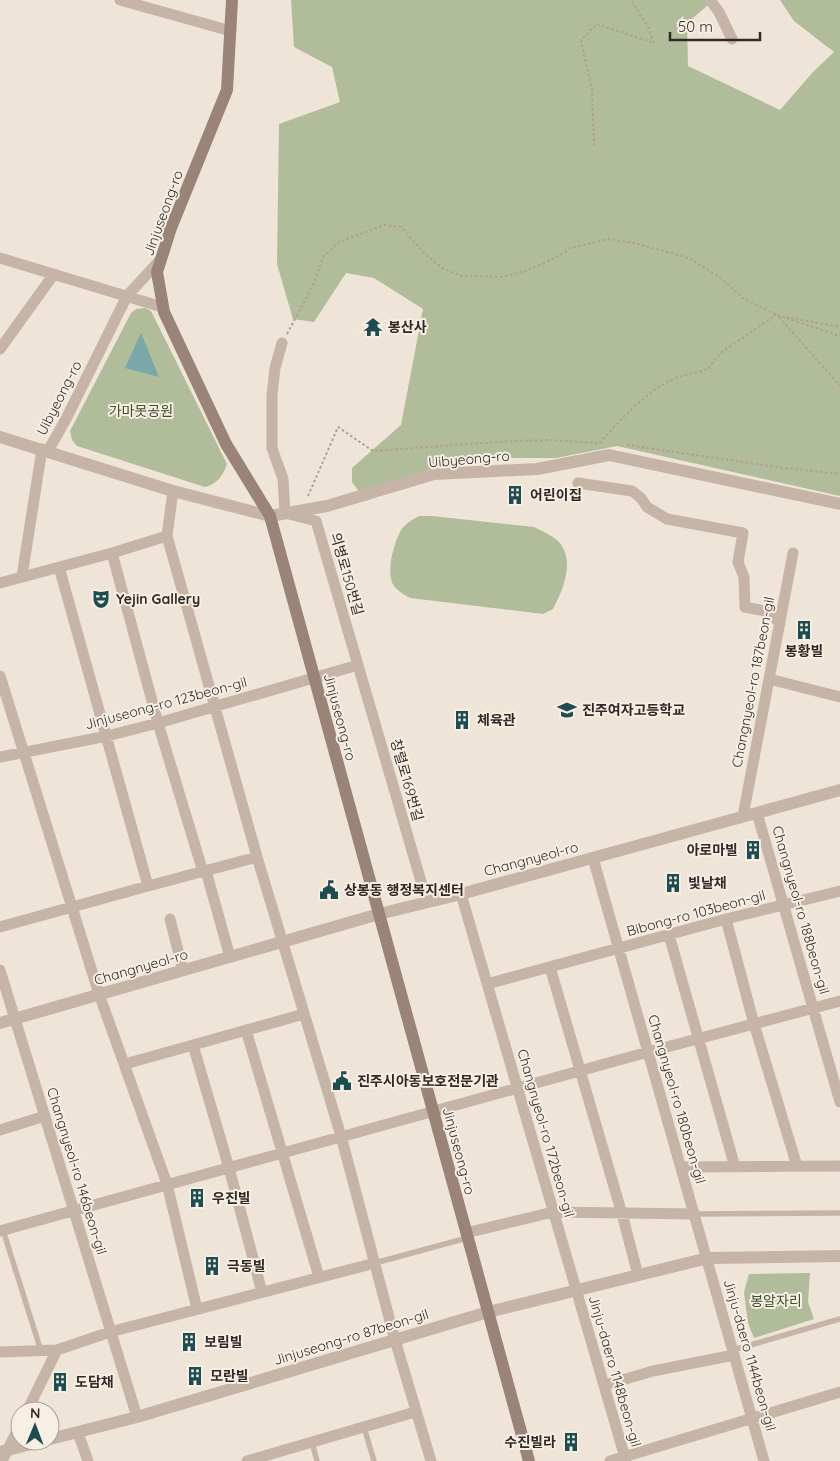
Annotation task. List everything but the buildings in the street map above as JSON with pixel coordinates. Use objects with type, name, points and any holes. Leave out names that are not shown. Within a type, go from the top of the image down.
[{"type":"main road","name":"Jinjuseong-ro","points":[[232,0],[227,90],[171,228],[157,272],[164,312],[226,444],[270,516],[529,1461]]},
{"type":"street","points":[[120,0],[231,31]]},
{"type":"street","points":[[710,0],[719,12],[732,39]]},
{"type":"street","points":[[0,258],[162,307],[164,312]]},
{"type":"street","name":"Uibyeong-ro","points":[[45,450],[66,419],[127,296],[161,259]]},
{"type":"street","points":[[0,348],[54,274]]},
{"type":"street","points":[[282,343],[275,368],[272,395],[272,448],[283,478],[285,513]]},
{"type":"street","name":"Uibyeong-ro","points":[[0,437],[173,491],[270,516],[327,506],[434,474],[537,469],[609,454],[840,504]]},
{"type":"street","points":[[22,576],[45,450]]},
{"type":"street","points":[[578,483],[632,491],[641,498],[647,507],[667,519],[743,533],[738,562],[744,577],[745,607],[770,612],[780,624]]},
{"type":"street","points":[[173,491],[167,536],[257,858],[341,1136],[395,1340],[431,1461]]},
{"type":"street","name":"의병로150번길","points":[[285,513],[316,522],[358,665]]},
{"type":"street","points":[[0,583],[167,536]]},
{"type":"street","points":[[112,553],[158,723],[230,957]]},
{"type":"street","name":"Changnyeol-ro 187beon-gil","points":[[743,816],[793,554]]},
{"type":"street","points":[[59,567],[148,886]]},
{"type":"street","name":"Jinjuseong-ro 123beon-gil","points":[[0,757],[107,736],[158,723],[358,665]]},
{"type":"street","name":"창렬로169번길","points":[[358,665],[427,902]]},
{"type":"street","points":[[0,676],[99,994],[167,1184],[197,1309]]},
{"type":"street","points":[[769,679],[840,697]]},
{"type":"street","name":"Changnyeol-ro","points":[[0,1023],[379,914],[461,894],[840,790]]},
{"type":"street","name":"Changnyeol-ro 188beon-gil","points":[[758,813],[840,1102]]},
{"type":"street","points":[[0,927],[257,858]]},
{"type":"street","name":"Changnyeol-ro 180beon-gil","points":[[593,858],[617,949],[708,1258]]},
{"type":"street","name":"Bibong-ro 103beon-gil","points":[[617,949],[726,919],[840,891]]},
{"type":"street","name":"Changnyeol-ro 172beon-gil","points":[[461,894],[576,1290]]},
{"type":"street","points":[[170,919],[183,970]]},
{"type":"street","points":[[726,919],[754,1024],[797,1166]]},
{"type":"street","points":[[669,934],[735,1167]]},
{"type":"street","points":[[487,984],[617,949]]},
{"type":"street","points":[[550,967],[638,1275]]},
{"type":"street","name":"Changnyeol-ro 146beon-gil","points":[[0,970],[137,1417]]},
{"type":"street","points":[[1,1231],[699,1038],[840,1002]]},
{"type":"street","points":[[125,1064],[304,1014]]},
{"type":"street","points":[[246,1030],[319,1277]]},
{"type":"street","points":[[193,1045],[229,1168],[262,1292]]},
{"type":"street","points":[[0,1130],[45,1116]]},
{"type":"street","points":[[682,1167],[840,1166]]},
{"type":"street","points":[[467,1235],[553,1212],[695,1214]]},
{"type":"street","name":"Jinjuseong-ro 87beon-gil","points":[[60,1437],[137,1417],[488,1312],[708,1258],[840,1256]]},
{"type":"street","name":"Jinju-daero 1144beon-gil","points":[[708,1258],[764,1461]]},
{"type":"street","points":[[0,1352],[57,1350],[110,1332],[375,1263]]},
{"type":"street","name":"Jinju-daero 1148beon-gil","points":[[576,1290],[625,1459]]},
{"type":"street","points":[[32,1401],[57,1350]]},
{"type":"street","points":[[605,1385],[653,1371],[734,1352]]},
{"type":"street","points":[[610,1461],[625,1459],[840,1392]]},
{"type":"street","points":[[246,1461],[415,1412]]},
{"type":"street","points":[[78,1433],[88,1461]]},
{"type":"street","points":[[2,1461],[4,1451]]},
{"type":"lane","points":[[695,1214],[840,1213]]},
{"type":"lane","points":[[1,1231],[41,1351]]},
{"type":"lane","points":[[375,1263],[467,1235]]},
{"type":"lane","points":[[734,1352],[840,1319]]},
{"type":"lane","points":[[364,1427],[374,1461]]},
{"type":"lane","points":[[312,1442],[317,1461]]},
{"type":"path","points":[[594,146],[592,90],[580,40],[597,24],[654,43],[632,0]]},
{"type":"path","points":[[282,343],[314,283],[324,256],[339,242],[384,225],[401,228],[424,253],[442,268],[461,276],[503,277],[525,271],[551,260],[572,248],[608,239],[634,243],[689,258],[722,279],[743,298],[777,315],[840,336]]},
{"type":"path","points":[[777,315],[840,386]]},
{"type":"path","points":[[600,443],[626,413],[650,394],[676,379],[709,368],[723,351],[777,315],[840,327]]},
{"type":"path","points":[[303,510],[338,427],[373,451],[510,441],[548,440],[608,444]]},
{"type":"path","points":[[623,445],[840,474]]},
{"type":"green space","points":[[291,0],[714,0],[687,23],[688,66],[780,110],[813,72],[834,52],[794,21],[780,0],[840,0],[840,496],[617,446],[556,458],[457,458],[409,477],[366,501],[352,482],[352,468],[401,425],[423,309],[374,278],[346,273],[314,322],[293,319],[277,264],[279,124],[340,102],[332,67],[294,47]]},
{"type":"green space","name":"가마못공원","points":[[145,308],[151,311],[227,464],[219,479],[209,486],[205,487],[77,446],[72,440],[70,431],[131,313],[136,309]]},
{"type":"green space","points":[[419,516],[534,527],[555,538],[561,544],[566,555],[567,571],[563,587],[553,609],[543,614],[410,598],[401,593],[391,580],[390,566],[393,550],[401,530]]},
{"type":"green space","name":"봉알자리","points":[[810,1273],[808,1302],[814,1319],[754,1338],[748,1323],[744,1292],[749,1274]]},
{"type":"water","points":[[141,333],[159,377],[125,368]]},
{"type":"place","name":"봉산사","points":[[373,327]]},
{"type":"place","name":"어린이집","points":[[515,495]]},
{"type":"place","name":"Yejin Gallery","points":[[101,599]]},
{"type":"place","name":"봉황빌","points":[[804,630]]},
{"type":"place","name":"진주여자고등학교","points":[[567,710]]},
{"type":"place","name":"체육관","points":[[462,720]]},
{"type":"place","name":"아로마빌","points":[[753,850]]},
{"type":"place","name":"빛날채","points":[[673,883]]},
{"type":"place","name":"상봉동 행정복지센터","points":[[329,890]]},
{"type":"place","name":"진주시아동보호전문기관","points":[[342,1081]]},
{"type":"place","name":"우진빌","points":[[197,1198]]},
{"type":"place","name":"극동빌","points":[[212,1266]]},
{"type":"place","name":"보림빌","points":[[189,1342]]},
{"type":"place","name":"모란빌","points":[[195,1376]]},
{"type":"place","name":"도담채","points":[[60,1382]]},
{"type":"place","name":"수진빌라","points":[[571,1442]]}]
